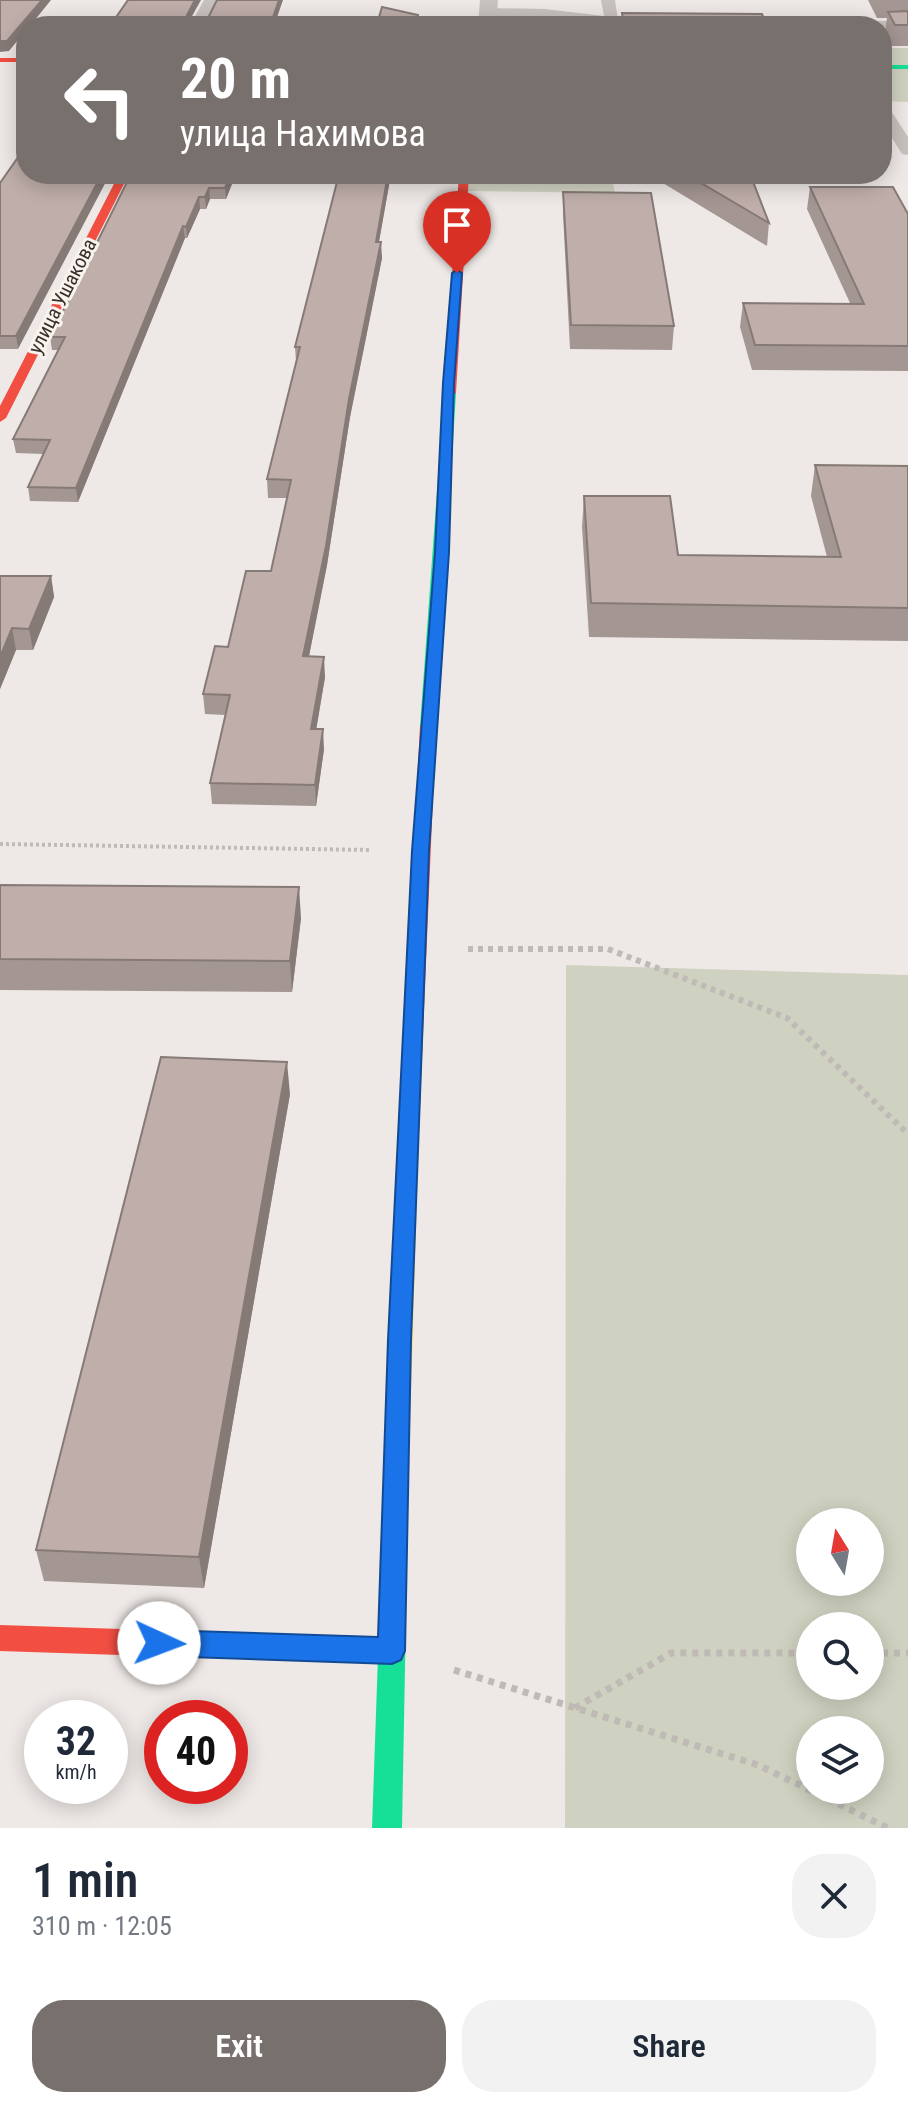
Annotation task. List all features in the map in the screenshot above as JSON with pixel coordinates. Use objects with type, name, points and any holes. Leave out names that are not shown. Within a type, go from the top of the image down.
[{"type":"street","name":"улица Ушакова","points":[[0,418],[119,184]]},
{"type":"street","points":[[387,1828],[400,1340],[420,851],[463,184]]},
{"type":"street","points":[[0,1638],[392,1651]]},
{"type":"lane","points":[[488,13],[569,16]]},
{"type":"lane","points":[[892,125],[908,150]]},
{"type":"path","points":[[0,844],[420,851]]},
{"type":"path","points":[[416,948],[608,949],[787,1018],[908,1134]]},
{"type":"path","points":[[392,1651],[758,1765],[888,1828]]},
{"type":"path","points":[[575,1708],[671,1653],[796,1653]]},
{"type":"path","points":[[884,1653],[908,1653]]},
{"type":"green space","points":[[892,48],[908,48],[908,102],[892,101]]},
{"type":"green space","points":[[464,184],[613,184],[615,193],[464,191]]},
{"type":"green space","points":[[566,965],[908,975],[908,1828],[565,1828]]},
{"type":"building","points":[[0,0],[42,0],[28,16],[16,16],[16,30],[7,41],[0,41]]},
{"type":"building","points":[[128,0],[195,0],[187,16],[117,16]]},
{"type":"building","points":[[217,0],[279,0],[273,16],[209,16]]},
{"type":"building","points":[[382,7],[418,15],[418,16],[379,16]]},
{"type":"building","points":[[908,11],[908,25],[895,25],[888,12]]},
{"type":"building","points":[[622,13],[763,16],[622,16]]},
{"type":"building","points":[[16,160],[16,184],[97,184],[16,336],[0,336],[0,183]]},
{"type":"building","points":[[126,184],[227,184],[225,188],[209,188],[205,197],[199,197],[186,227],[183,226],[76,488],[28,487],[50,440],[13,439],[65,337],[50,337]]},
{"type":"building","points":[[336,184],[386,184],[376,242],[381,242],[303,656],[324,657],[311,729],[323,729],[315,785],[210,783],[230,695],[203,694],[215,646],[228,647],[246,571],[271,571],[291,480],[267,479],[300,347],[295,347]]},
{"type":"building","points":[[703,184],[754,184],[769,223]]},
{"type":"building","points":[[810,187],[893,187],[908,214],[908,346],[755,345],[743,303],[864,304]]},
{"type":"building","points":[[563,192],[651,193],[674,326],[571,325]]},
{"type":"building","points":[[815,465],[908,466],[908,608],[591,603],[584,496],[670,496],[678,555],[841,557]]},
{"type":"building","points":[[0,576],[51,576],[29,629],[12,628],[0,657]]},
{"type":"building","points":[[0,885],[299,887],[290,961],[0,959]]},
{"type":"building","points":[[161,1057],[287,1062],[199,1557],[36,1550]]},
{"type":"traffic: fast","points":[[892,67],[908,67]]},
{"type":"traffic: fast","points":[[428,726],[450,393]]},
{"type":"traffic: fast","points":[[387,1828],[397,1455]]},
{"type":"traffic: slow","points":[[397,1455],[409,1129]]},
{"type":"traffic: jam","points":[[0,60],[16,60]]},
{"type":"traffic: jam","points":[[0,418],[119,184]]},
{"type":"traffic: jam","points":[[450,393],[463,184]]},
{"type":"traffic: jam","points":[[409,1129],[428,726]]},
{"type":"traffic: jam","points":[[0,1638],[392,1651]]},
{"type":"route","points":[[159,1643],[392,1651],[400,1340],[420,851],[442,552],[448,383],[457,273]]}]
